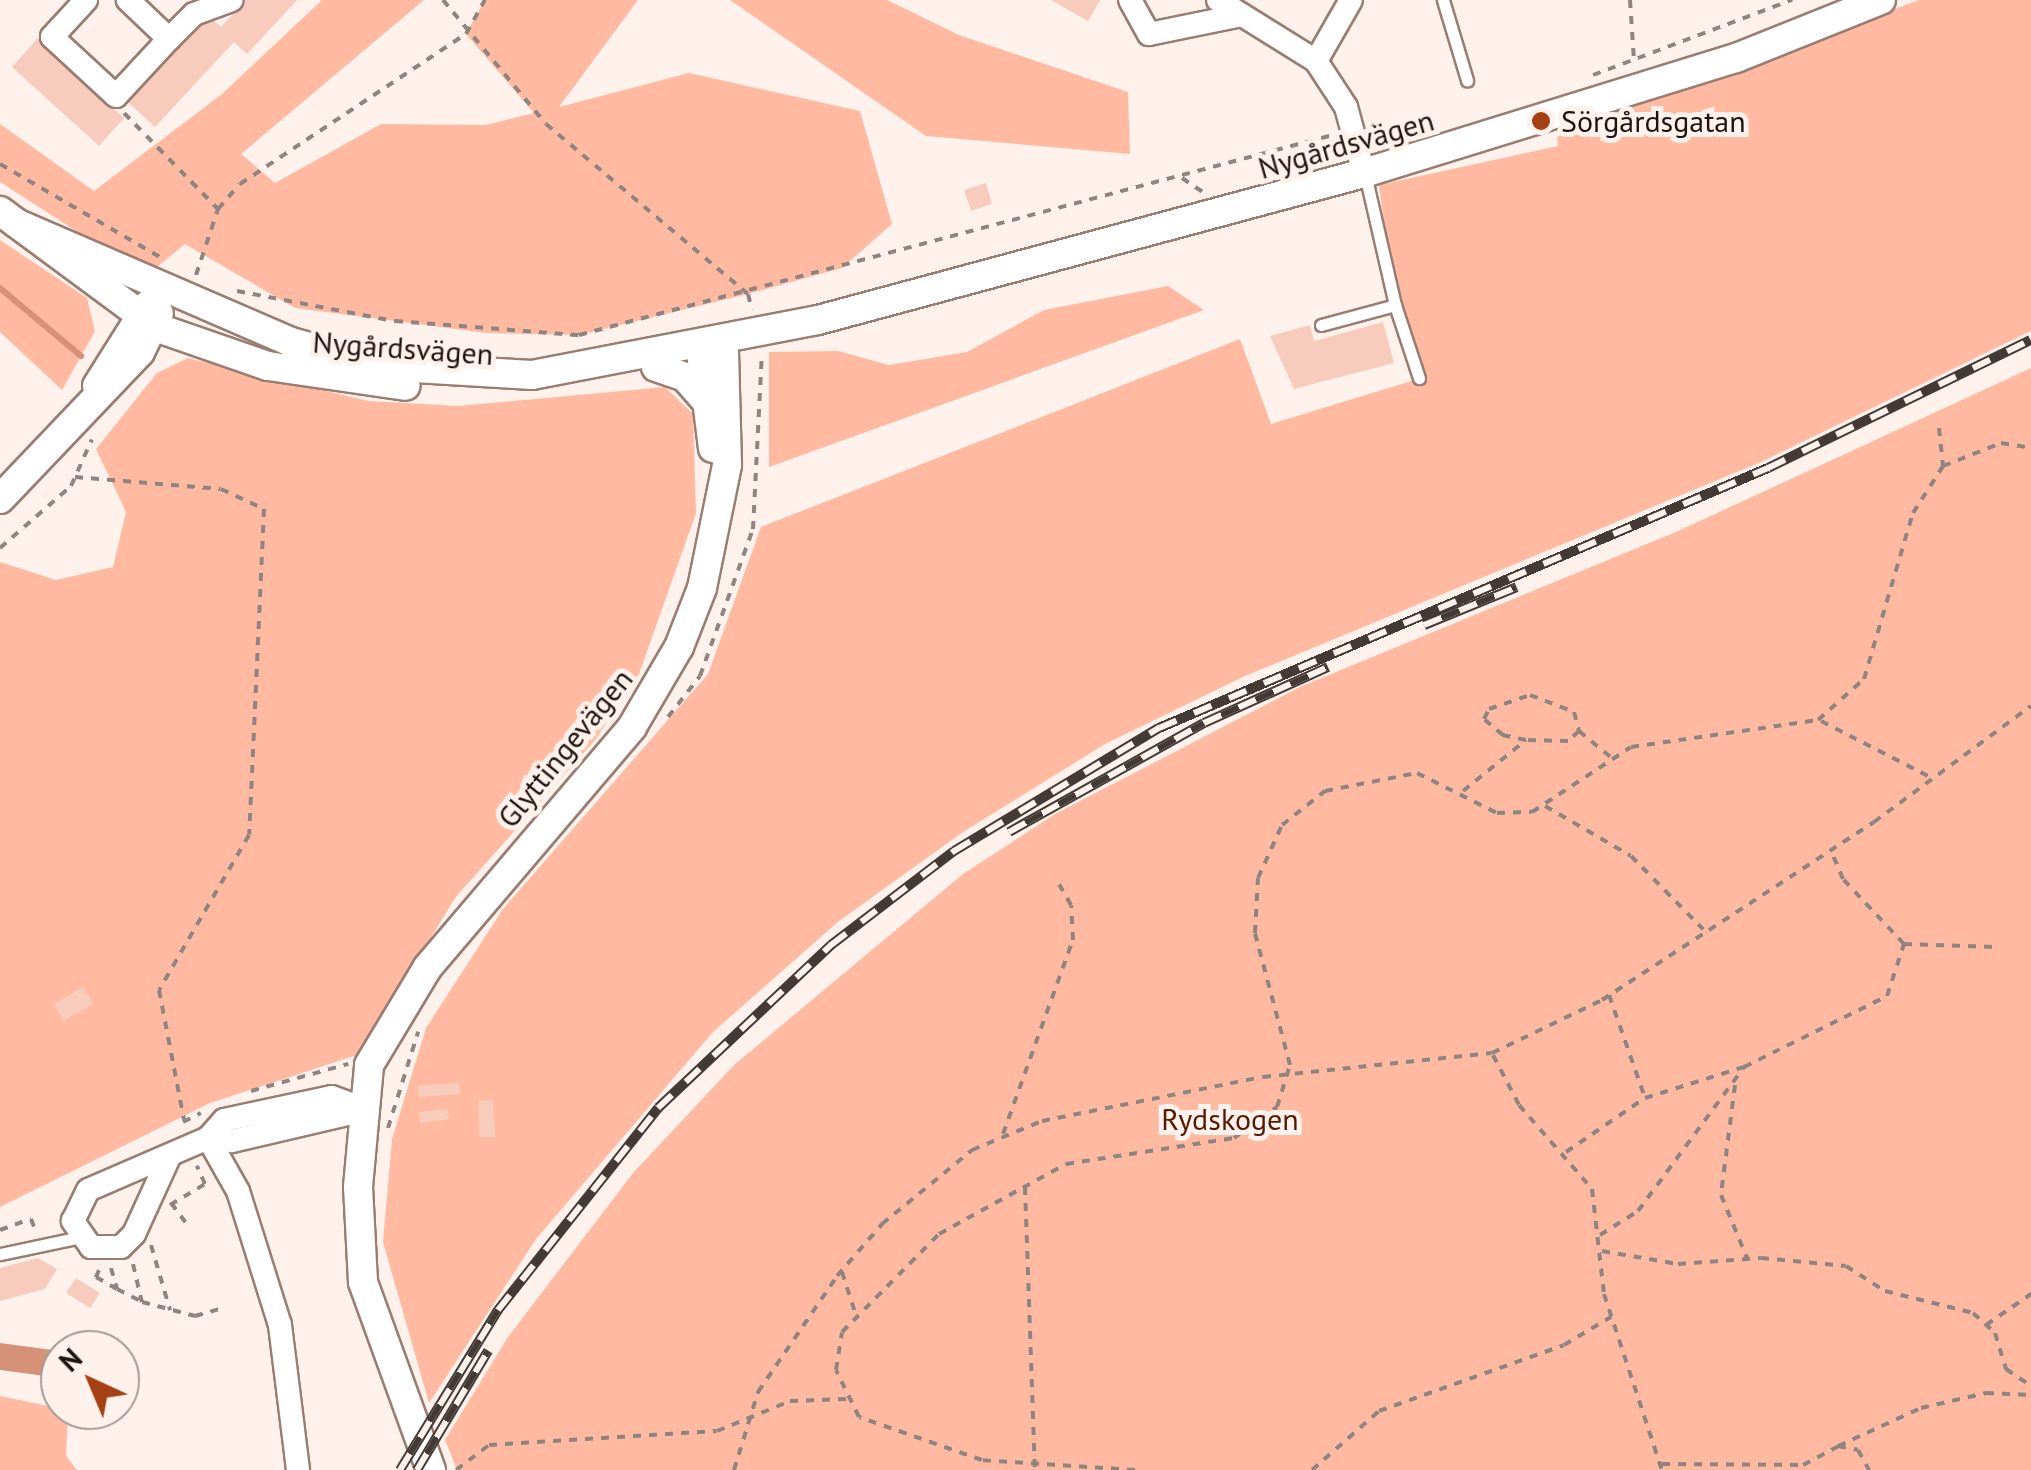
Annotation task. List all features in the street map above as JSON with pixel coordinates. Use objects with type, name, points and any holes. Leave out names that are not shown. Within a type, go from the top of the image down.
[{"type":"street","points":[[86,0],[52,37],[116,96],[194,14],[232,0]]},
{"type":"street","points":[[128,0],[169,39]]},
{"type":"street","points":[[1130,0],[1149,34],[1242,15]]},
{"type":"street","points":[[1218,0],[1316,61],[1354,130],[1364,173]]},
{"type":"street","name":"Nygårdsvägen","points":[[8,217],[147,321],[344,382],[485,389],[656,368],[818,320],[1364,173],[1736,58],[1882,0]]},
{"type":"street","points":[[1316,61],[1354,2]]},
{"type":"street","name":"Nygårdsvägen","points":[[8,217],[162,293],[215,314],[381,366],[468,376],[593,367],[712,352]]},
{"type":"street","points":[[0,499],[90,422],[162,293]]},
{"type":"street","name":"Glyttingevägen","points":[[712,352],[707,402],[713,546]]},
{"type":"street","name":"Glyttingevägen","points":[[432,1470],[363,1282],[366,1109],[428,968],[632,727],[680,647],[713,546],[728,465],[712,352]]},
{"type":"street","points":[[656,368],[685,377],[707,402]]},
{"type":"street","points":[[170,1156],[155,1191],[121,1247],[106,1252],[81,1237],[74,1204],[88,1190],[221,1133],[281,1101],[332,1097],[366,1109]]},
{"type":"street","points":[[221,1133],[280,1325],[298,1470]]},
{"type":"lane","points":[[1443,0],[1466,80]]},
{"type":"lane","points":[[1364,173],[1395,304],[1418,378]]},
{"type":"lane","points":[[1322,325],[1395,304]]},
{"type":"lane","points":[[0,1254],[81,1237]]},
{"type":"path","points":[[443,0],[466,34],[546,124],[748,294],[760,337],[753,529],[700,676],[662,724]]},
{"type":"path","points":[[194,274],[218,209],[256,171],[466,34],[485,0]]},
{"type":"path","points":[[1630,0],[1634,61]]},
{"type":"path","points":[[1583,79],[1792,0]]},
{"type":"path","points":[[116,96],[218,209]]},
{"type":"path","points":[[215,314],[225,288],[328,313],[579,334],[748,294],[1375,122],[1392,133],[1424,129]]},
{"type":"path","points":[[0,164],[210,281]]},
{"type":"path","points":[[1180,177],[1203,192]]},
{"type":"path","points":[[0,548],[75,477],[90,422]]},
{"type":"path","points":[[1939,428],[1942,466]]},
{"type":"path","points":[[1136,1470],[982,1460],[859,1418],[846,1399],[836,1370],[854,1310],[939,1234],[1066,1164],[1234,1138],[1278,1107],[1289,1073],[1255,933],[1258,878],[1282,825],[1326,791],[1380,773],[1417,772],[1463,791],[1496,814],[1544,806],[1631,747],[1818,720],[1864,679],[1913,512],[1942,466],[2001,443],[2031,448]]},
{"type":"path","points":[[75,477],[221,489],[264,509],[248,834],[159,990],[184,1120]]},
{"type":"path","points":[[1580,731],[1568,741],[1526,740],[1503,735],[1484,719],[1488,709],[1513,695],[1557,699],[1580,731],[1613,759]]},
{"type":"path","points":[[734,1470],[747,1422],[841,1270],[912,1197],[1002,1134],[1289,1073],[1492,1053],[1609,995],[1704,929],[1832,851],[2031,706]]},
{"type":"path","points":[[1818,720],[1932,778]]},
{"type":"path","points":[[1463,791],[1526,740]]},
{"type":"path","points":[[1544,806],[1630,856],[1704,929]]},
{"type":"path","points":[[1832,851],[1843,879],[1904,944],[1996,947]]},
{"type":"path","points":[[1002,1134],[1073,940],[1071,905],[1055,877]]},
{"type":"path","points":[[1566,1152],[1646,1098],[1744,1067],[1887,996],[1904,944]]},
{"type":"path","points":[[1609,995],[1646,1098]]},
{"type":"path","points":[[386,1140],[420,1026]]},
{"type":"path","points":[[1492,1053],[1519,1105],[1566,1152],[1592,1189],[1612,1317],[1662,1467],[1804,1468],[1838,1446],[1921,1408],[1986,1393],[2031,1395]]},
{"type":"path","points":[[1600,1235],[1638,1212],[1735,1085],[1744,1067]]},
{"type":"path","points":[[1735,1085],[1721,1196],[1747,1258]]},
{"type":"path","points":[[1025,1186],[1035,1470]]},
{"type":"path","points":[[155,1191],[189,1228]]},
{"type":"path","points":[[0,1230],[32,1219],[41,1246]]},
{"type":"path","points":[[148,1241],[159,1252],[170,1310]]},
{"type":"path","points":[[1602,1251],[1678,1264],[1747,1258],[1846,1266],[1885,1291],[1986,1325],[2006,1369],[2031,1386]]},
{"type":"path","points":[[129,1259],[142,1302]]},
{"type":"path","points":[[111,1268],[117,1289]]},
{"type":"path","points":[[99,1270],[96,1277],[142,1302],[170,1310],[220,1309]]},
{"type":"path","points":[[841,1270],[854,1310]]},
{"type":"path","points":[[1986,1325],[2031,1294]]},
{"type":"path","points":[[1312,1470],[1379,1411],[1564,1345],[1612,1317]]},
{"type":"path","points":[[456,1470],[489,1445],[747,1422],[790,1402],[846,1399]]},
{"type":"path","points":[[1838,1446],[1858,1450],[1869,1470]]},
{"type":"green space","points":[[322,0],[424,0],[241,154],[275,183],[381,124],[486,125],[534,113],[466,34],[485,0],[638,0],[559,107],[689,73],[860,111],[892,224],[842,268],[748,294],[579,335],[486,333],[295,308],[185,244],[146,276],[0,182],[0,124],[94,191],[222,94]]},
{"type":"green space","points":[[730,0],[887,0],[959,35],[1128,92],[1130,154],[926,136]]},
{"type":"green space","points":[[1919,0],[2031,0],[2031,331],[1761,462],[1245,676],[1105,744],[963,832],[839,921],[713,1032],[536,1239],[429,1403],[383,1242],[392,1139],[426,1028],[503,909],[708,674],[761,527],[1240,339],[1271,424],[1418,379],[1395,305],[1379,185],[1558,146],[1557,137],[1590,122]]},
{"type":"green space","points":[[0,240],[87,298],[95,331],[62,390],[0,332]]},
{"type":"green space","points":[[1168,286],[1204,310],[769,467],[769,352],[838,351],[889,365],[967,352],[1044,310]]},
{"type":"green space","points":[[188,358],[368,401],[458,406],[665,387],[693,414],[696,513],[639,674],[595,740],[455,898],[360,1054],[210,1103],[0,1207],[0,562],[56,580],[113,567],[126,512],[96,449],[157,373]]},
{"type":"green space","name":"Rydskogen","points":[[2031,368],[2031,1470],[457,1470],[445,1440],[508,1337],[633,1173],[734,1065],[963,874],[1055,814],[1302,686],[1676,532]]},
{"type":"green space","points":[[0,1396],[40,1404],[40,1430],[67,1430],[66,1456],[77,1470],[0,1470]]},
{"type":"shaded area","points":[[0,1343],[40,1348],[40,1375],[0,1370]]},
{"type":"building","points":[[246,0],[297,0],[247,54],[234,42],[155,127],[127,101],[208,16],[221,27]]},
{"type":"building","points":[[1051,0],[1100,0],[1088,21]]},
{"type":"building","points":[[38,38],[124,118],[99,146],[12,67]]},
{"type":"building","points":[[986,183],[992,204],[971,211],[964,190]]},
{"type":"building","points":[[1383,322],[1394,363],[1294,389],[1270,336],[1310,325],[1314,341]]},
{"type":"building","points":[[83,987],[93,1004],[63,1021],[54,1004]]},
{"type":"building","points":[[459,1083],[460,1094],[419,1097],[418,1086]]},
{"type":"building","points":[[493,1100],[495,1137],[480,1137],[478,1101]]},
{"type":"building","points":[[448,1109],[449,1119],[420,1123],[419,1112]]},
{"type":"building","points":[[38,1258],[57,1269],[45,1289],[0,1301],[0,1268]]},
{"type":"building","points":[[76,1278],[100,1293],[90,1308],[66,1293]]},
{"type":"waterway","points":[[0,288],[81,356]]},
{"type":"railway","points":[[400,1470],[498,1310],[658,1108],[831,945],[954,851],[1159,728],[1768,468],[2031,340]]},
{"type":"railway","points":[[1424,625],[1517,587]]},
{"type":"railway","points":[[1009,832],[1204,723],[1328,667]]},
{"type":"railway","points":[[417,1470],[488,1351]]},
{"type":"place","name":"Sörgårdsgatan","points":[[1541,121]]}]
